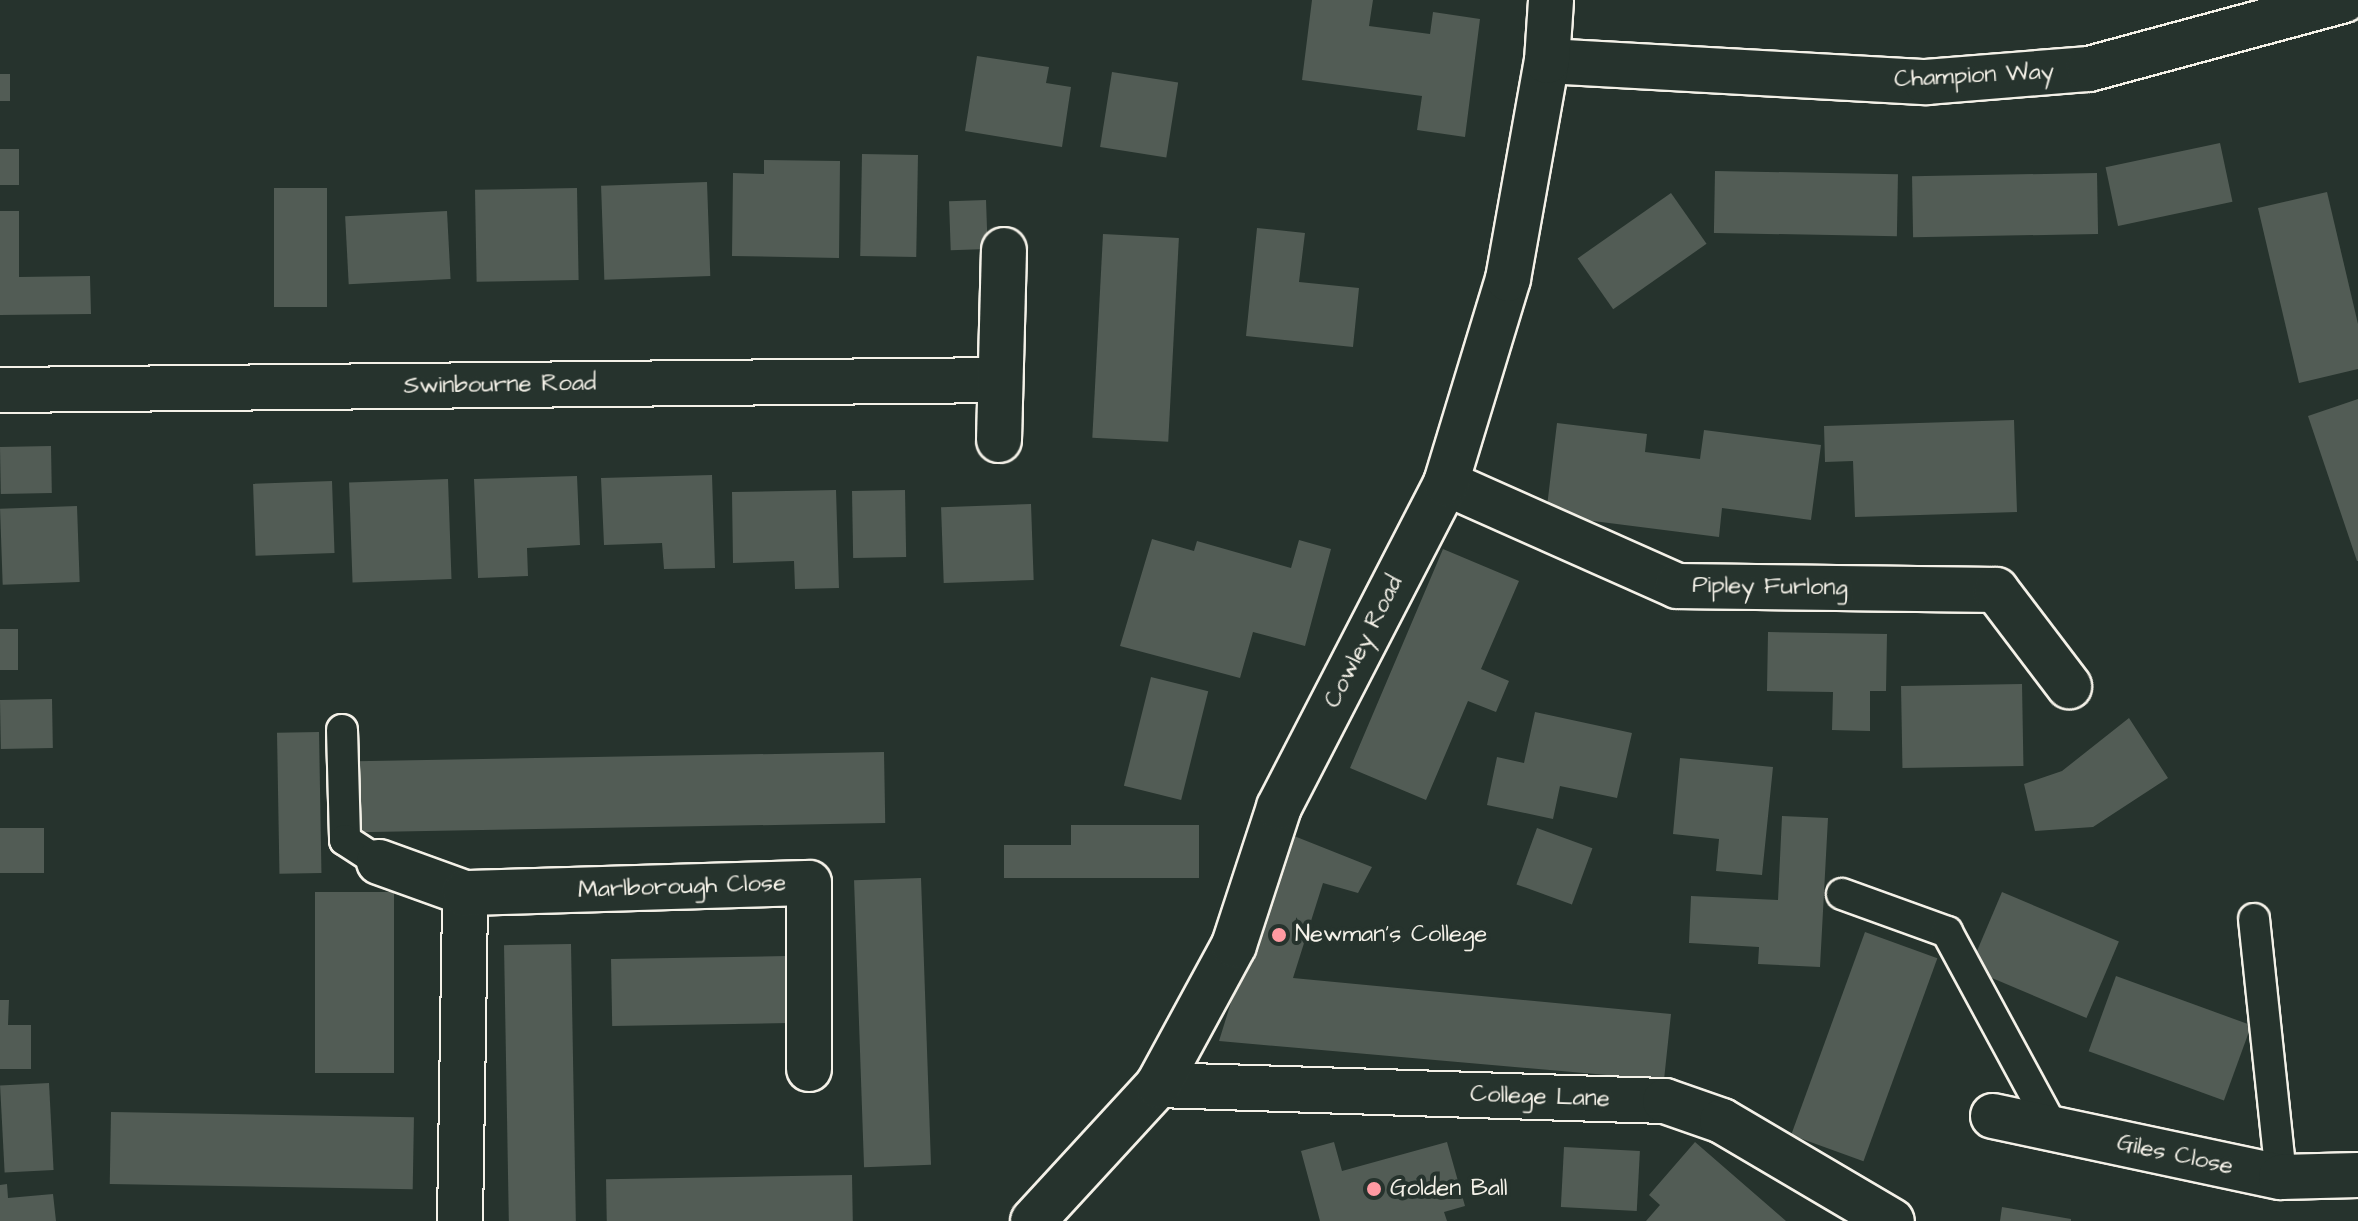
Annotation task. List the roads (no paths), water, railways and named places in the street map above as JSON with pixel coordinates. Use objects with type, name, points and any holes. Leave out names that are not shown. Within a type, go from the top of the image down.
[{"type":"street","points":[[2344,0],[2358,33]]},
{"type":"street","name":"Champion Way","points":[[1547,61],[1926,82],[2089,69],[2344,0]]},
{"type":"street","name":"Cowley Road","points":[[1033,1221],[1158,1085],[1234,945],[1279,807],[1446,483],[1508,279],[1547,61],[1543,4]]},
{"type":"street","points":[[999,440],[1004,250]]},
{"type":"street","name":"Swinbourne Road","points":[[0,390],[999,380]]},
{"type":"street","name":"Pipley Furlong","points":[[1446,483],[1677,586],[1996,590],[2069,686]]},
{"type":"street","name":"Marlborough Close","points":[[379,862],[465,893],[809,883],[809,1069]]},
{"type":"street","points":[[460,1221],[465,893]]},
{"type":"street","name":"College Lane","points":[[1158,1085],[1665,1101],[1722,1121],[1892,1221]]},
{"type":"street","name":"Giles Close","points":[[1993,1116],[2281,1177],[2358,1175]]},
{"type":"lane","points":[[342,730],[345,840],[379,862]]},
{"type":"lane","points":[[1842,894],[1947,932],[2054,1130]]},
{"type":"lane","points":[[2254,919],[2281,1177]]},
{"type":"place","name":"Newman's College","points":[[1279,935]]},
{"type":"place","name":"Golden Ball","points":[[1374,1189]]}]
